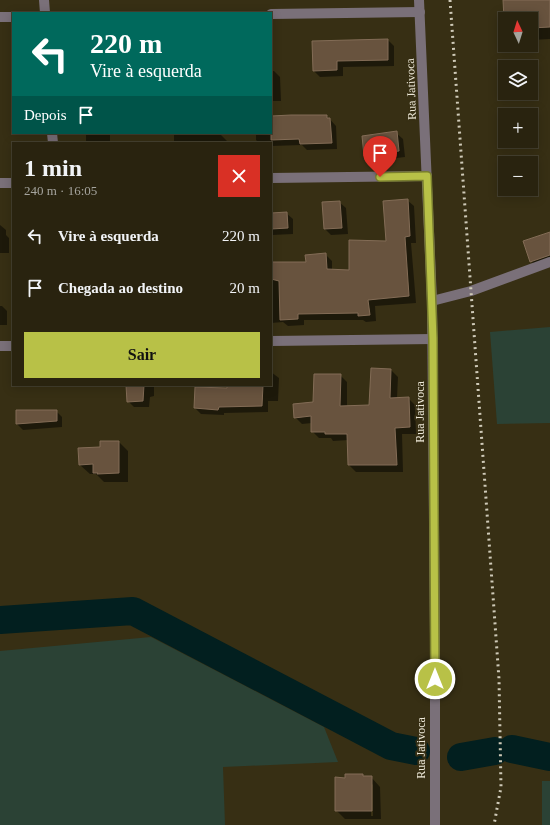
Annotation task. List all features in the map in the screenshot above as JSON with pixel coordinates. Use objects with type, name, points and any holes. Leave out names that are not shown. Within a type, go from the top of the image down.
[{"type":"street","points":[[44,0],[45,12]]},
{"type":"street","name":"Rua Jativoca","points":[[419,0],[433,339],[435,825]]},
{"type":"street","points":[[272,14],[420,12]]},
{"type":"street","points":[[0,17],[12,17]]},
{"type":"street","points":[[272,178],[427,176]]},
{"type":"street","points":[[0,183],[12,183]]},
{"type":"street","points":[[432,301],[471,291],[550,262]]},
{"type":"street","points":[[272,341],[433,339]]},
{"type":"street","points":[[0,346],[12,346]]},
{"type":"green space","points":[[550,327],[550,423],[497,424],[490,332]]},
{"type":"green space","points":[[151,637],[324,727],[338,762],[223,767],[225,825],[0,825],[0,651]]},
{"type":"green space","points":[[542,781],[550,781],[550,825],[542,825]]},
{"type":"building","points":[[503,0],[550,0],[550,27],[538,28],[538,12],[504,12]]},
{"type":"building","points":[[388,39],[388,60],[337,61],[337,70],[313,71],[312,41]]},
{"type":"building","points":[[327,115],[327,118],[330,118],[332,143],[300,144],[299,139],[271,140],[272,116]]},
{"type":"building","points":[[397,131],[399,151],[364,156],[362,136]]},
{"type":"building","points":[[408,199],[410,236],[405,237],[409,296],[368,300],[370,315],[358,316],[358,313],[298,314],[298,319],[280,320],[279,281],[272,279],[272,262],[306,262],[305,255],[326,253],[327,269],[349,270],[349,240],[386,241],[383,201]]},
{"type":"building","points":[[340,201],[342,228],[324,229],[322,202]]},
{"type":"building","points":[[287,212],[288,228],[272,229],[272,213]]},
{"type":"building","points":[[550,232],[550,255],[530,262],[523,241]]},
{"type":"building","points":[[371,368],[391,369],[390,398],[409,397],[410,427],[395,428],[397,465],[348,465],[347,434],[325,434],[325,432],[311,432],[311,416],[294,418],[293,404],[313,402],[314,374],[341,374],[340,406],[369,405]]},
{"type":"building","points":[[126,386],[144,386],[143,401],[127,402]]},
{"type":"building","points":[[227,386],[263,386],[262,406],[219,407],[218,410],[194,408],[195,387],[227,388]]},
{"type":"building","points":[[16,410],[57,410],[57,421],[16,424]]},
{"type":"building","points":[[100,441],[119,441],[119,473],[97,474],[98,473],[93,473],[93,464],[79,465],[78,448],[100,447]]},
{"type":"building","points":[[345,774],[363,774],[363,776],[372,776],[372,811],[335,811],[335,777],[345,778]]},
{"type":"waterway","points":[[0,620],[133,611],[391,746],[416,751]]},
{"type":"waterway","points":[[512,749],[550,757]]},
{"type":"waterway","points":[[461,757],[495,751]]},
{"type":"railway","points":[[450,0],[499,679],[501,787],[494,825]]},
{"type":"route","points":[[380,177],[427,176],[433,339],[435,679]]}]
